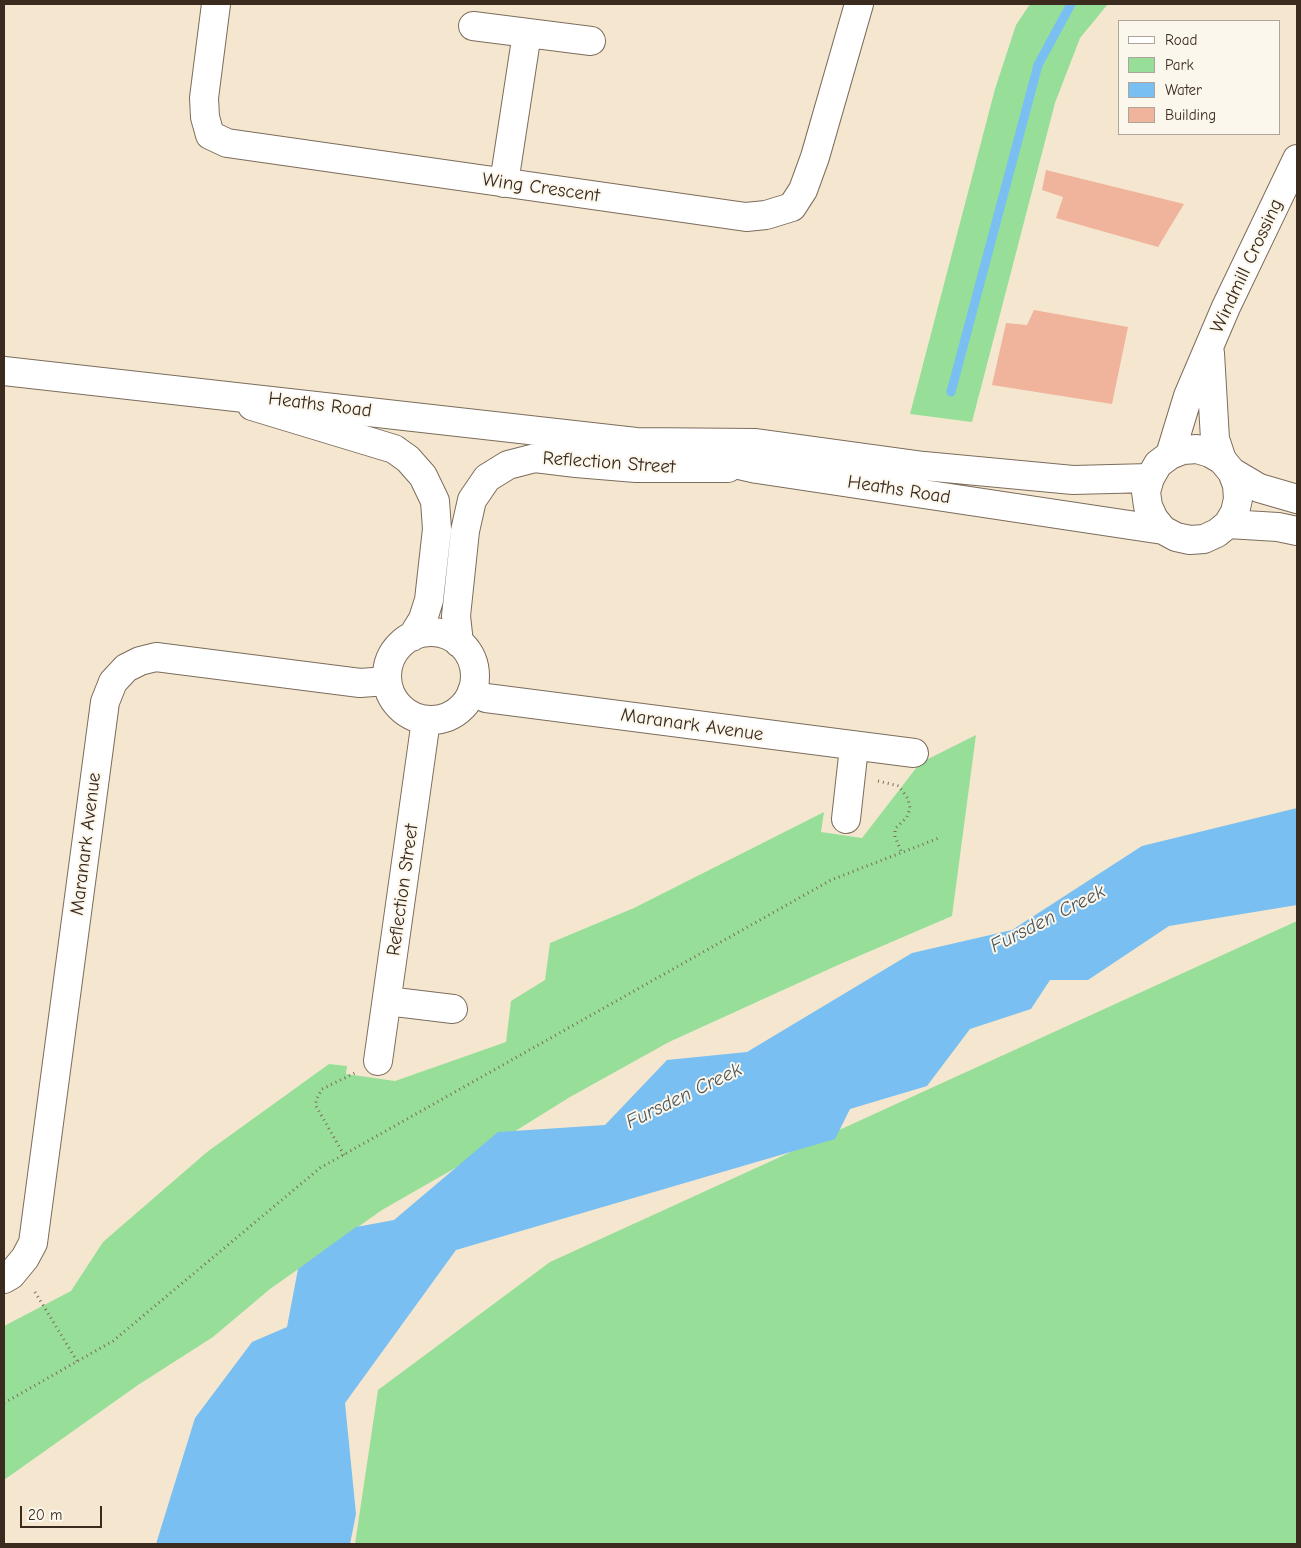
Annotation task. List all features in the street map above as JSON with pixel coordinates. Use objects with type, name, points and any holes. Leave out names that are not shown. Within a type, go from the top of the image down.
[{"type":"street","name":"Wing Crescent","points":[[216,4],[204,98],[205,117],[210,135],[227,143],[746,217],[766,215],[792,207],[803,190],[815,157],[859,4]]},
{"type":"street","points":[[473,26],[591,41]]},
{"type":"street","points":[[504,183],[527,33]]},
{"type":"street","name":"Windmill Crossing","points":[[1170,455],[1188,396],[1226,307],[1291,187],[1297,159]]},
{"type":"street","name":"Windmill Crossing","points":[[1210,346],[1215,439],[1227,466]]},
{"type":"street","name":"Heaths Road","points":[[4,370],[636,442],[757,468],[1163,530]]},
{"type":"street","points":[[206,392],[394,449],[408,459],[423,476],[436,501],[437,529],[429,600],[424,619],[412,637]]},
{"type":"street","name":"Heaths Road","points":[[636,442],[756,443],[933,467],[1073,480],[1150,478]]},
{"type":"street","points":[[1227,466],[1237,485],[1238,499],[1228,524],[1217,533],[1204,539],[1176,538],[1163,530],[1154,519],[1148,506],[1146,492],[1150,478],[1158,464],[1170,455],[1183,450],[1197,449],[1210,452],[1259,488],[1297,499]]},
{"type":"street","name":"Reflection Street","points":[[460,643],[456,616],[466,531],[472,500],[487,478],[508,465],[535,458],[576,464],[636,468],[757,468]]},
{"type":"street","points":[[1228,524],[1278,526],[1297,531]]},
{"type":"street","points":[[437,632],[449,636],[460,643],[474,665],[475,678],[472,692],[466,704],[454,713],[441,719],[426,720],[412,716],[400,708],[392,696],[388,681],[388,668],[393,655],[401,644],[412,637],[437,632]]},
{"type":"street","name":"Maranark Avenue","points":[[4,1279],[11,1275],[25,1258],[33,1242],[105,702],[113,682],[126,668],[140,661],[156,657],[360,683],[388,681]]},
{"type":"street","name":"Maranark Avenue","points":[[472,692],[486,698],[854,747],[914,753]]},
{"type":"street","name":"Reflection Street","points":[[379,1056],[426,720]]},
{"type":"street","points":[[846,819],[854,747]]},
{"type":"street","points":[[388,1001],[454,1009]]},
{"type":"path","points":[[873,780],[899,786],[908,799],[910,808],[907,817],[896,830],[896,837],[902,851]]},
{"type":"path","points":[[4,1403],[113,1341],[320,1168],[831,880],[939,838]]},
{"type":"path","points":[[344,1155],[316,1106],[318,1094],[322,1088],[355,1074],[358,1069],[360,1050],[379,1056]]},
{"type":"path","points":[[35,1292],[77,1361]]},
{"type":"green space","points":[[1030,4],[1108,4],[1080,38],[1055,103],[972,422],[910,414],[995,89],[1016,25]]},
{"type":"green space","points":[[976,735],[952,916],[838,965],[669,1042],[570,1097],[464,1163],[382,1210],[270,1289],[213,1337],[138,1385],[4,1480],[4,1326],[71,1291],[103,1242],[207,1152],[329,1064],[347,1066],[346,1074],[395,1081],[506,1042],[511,1001],[545,980],[550,943],[634,908],[824,812],[821,832],[862,838],[920,763]]},
{"type":"green space","points":[[1297,921],[1297,1544],[355,1544],[378,1390],[550,1262]]},
{"type":"water","name":"Fursden Creek","points":[[1297,808],[1297,905],[1169,926],[1088,980],[1050,980],[1031,1009],[970,1029],[927,1086],[850,1109],[835,1139],[456,1250],[345,1403],[356,1514],[350,1544],[156,1544],[195,1418],[252,1342],[287,1327],[298,1269],[356,1227],[394,1220],[498,1132],[605,1125],[667,1060],[747,1052],[912,953],[1012,930],[1142,846]]},
{"type":"building","points":[[1046,170],[1184,204],[1158,247],[1056,218],[1063,197],[1042,190]]},
{"type":"building","points":[[1034,310],[1128,327],[1112,404],[992,385],[1006,323],[1027,325]]},
{"type":"waterway","points":[[951,392],[1038,65],[1071,4]]}]
